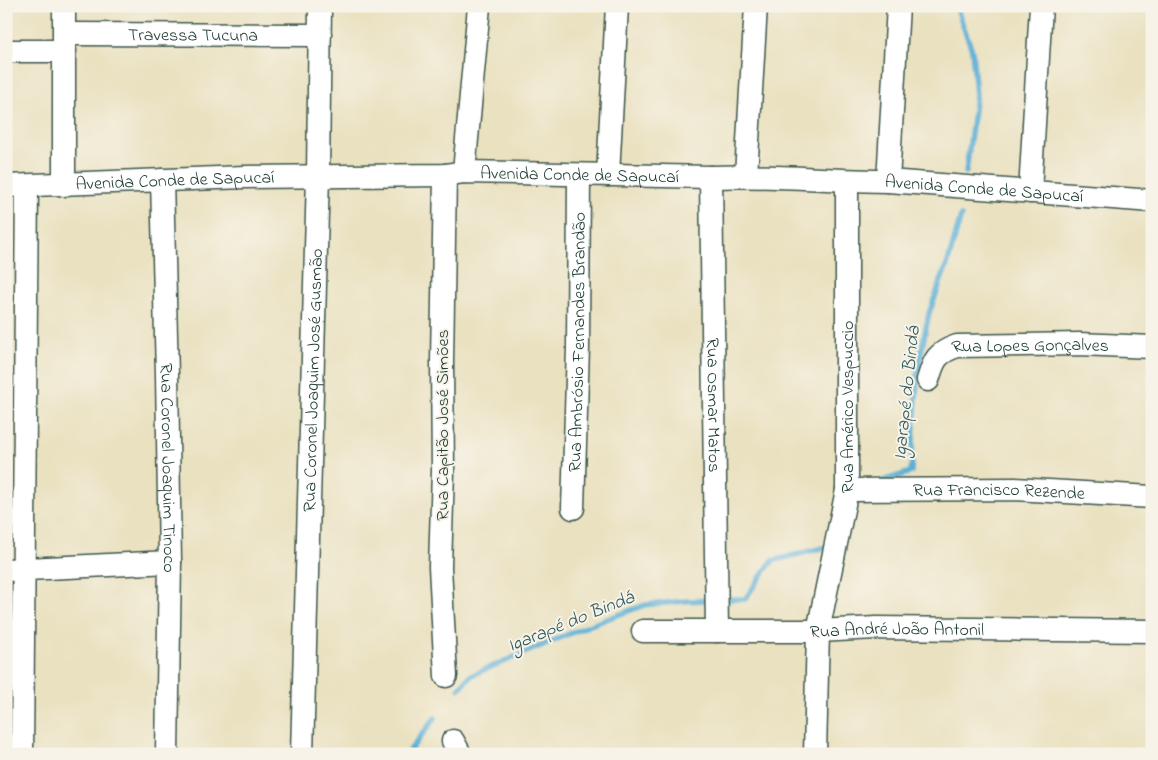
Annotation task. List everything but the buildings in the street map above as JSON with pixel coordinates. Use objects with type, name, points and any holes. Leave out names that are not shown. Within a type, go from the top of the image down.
[{"type":"street","points":[[64,6],[64,184]]},
{"type":"street","name":"Rua Coronel Joaquim José Gusmão","points":[[302,754],[318,176],[320,6]]},
{"type":"street","name":"Rua Capitão José Simões","points":[[446,676],[440,567],[443,471],[442,362],[455,173],[479,6]]},
{"type":"street","points":[[608,174],[617,6]]},
{"type":"street","points":[[746,175],[756,6]]},
{"type":"street","points":[[888,181],[898,6]]},
{"type":"street","points":[[1030,192],[1041,6]]},
{"type":"street","name":"Travessa Tucuna","points":[[6,51],[65,42],[320,35]]},
{"type":"street","name":"Avenida Conde de Sapucaí","points":[[17,186],[162,180],[455,173],[711,177],[746,175],[847,181],[888,181],[1152,201]]},
{"type":"street","name":"Rua Ambrósio Fernandes Brandão","points":[[573,508],[578,347],[579,175]]},
{"type":"street","name":"Rua Osmar Matos","points":[[711,177],[717,630]]},
{"type":"street","name":"Rua Coronel Joaquim Tinoco","points":[[162,180],[170,562],[167,754]]},
{"type":"street","name":"Rua Américo Vespuccio","points":[[815,754],[818,631],[847,490],[847,181]]},
{"type":"street","points":[[17,186],[15,570],[22,754]]},
{"type":"street","name":"Rua Lopes Gonçalves","points":[[928,380],[935,360],[942,351],[958,346],[977,344],[1079,344],[1152,347]]},
{"type":"street","name":"Rua Francisco Rezende","points":[[847,490],[1016,489],[1152,497]]},
{"type":"street","points":[[15,570],[170,562]]},
{"type":"street","name":"Rua André João Antonil","points":[[643,631],[818,631],[876,628],[1152,631]]},
{"type":"waterway","name":"Igarapé do Bindá","points":[[956,6],[972,50],[976,95],[966,172]]},
{"type":"waterway","name":"Igarapé do Bindá","points":[[882,481],[911,472],[918,368],[929,313],[948,262],[961,216]]},
{"type":"waterway","name":"Igarapé do Bindá","points":[[720,599],[745,599],[772,561],[830,546]]},
{"type":"waterway","name":"Igarapé do Bindá","points":[[459,689],[470,676],[588,626],[645,605],[711,600]]},
{"type":"waterway","name":"Igarapé do Bindá","points":[[407,754],[435,718]]}]
